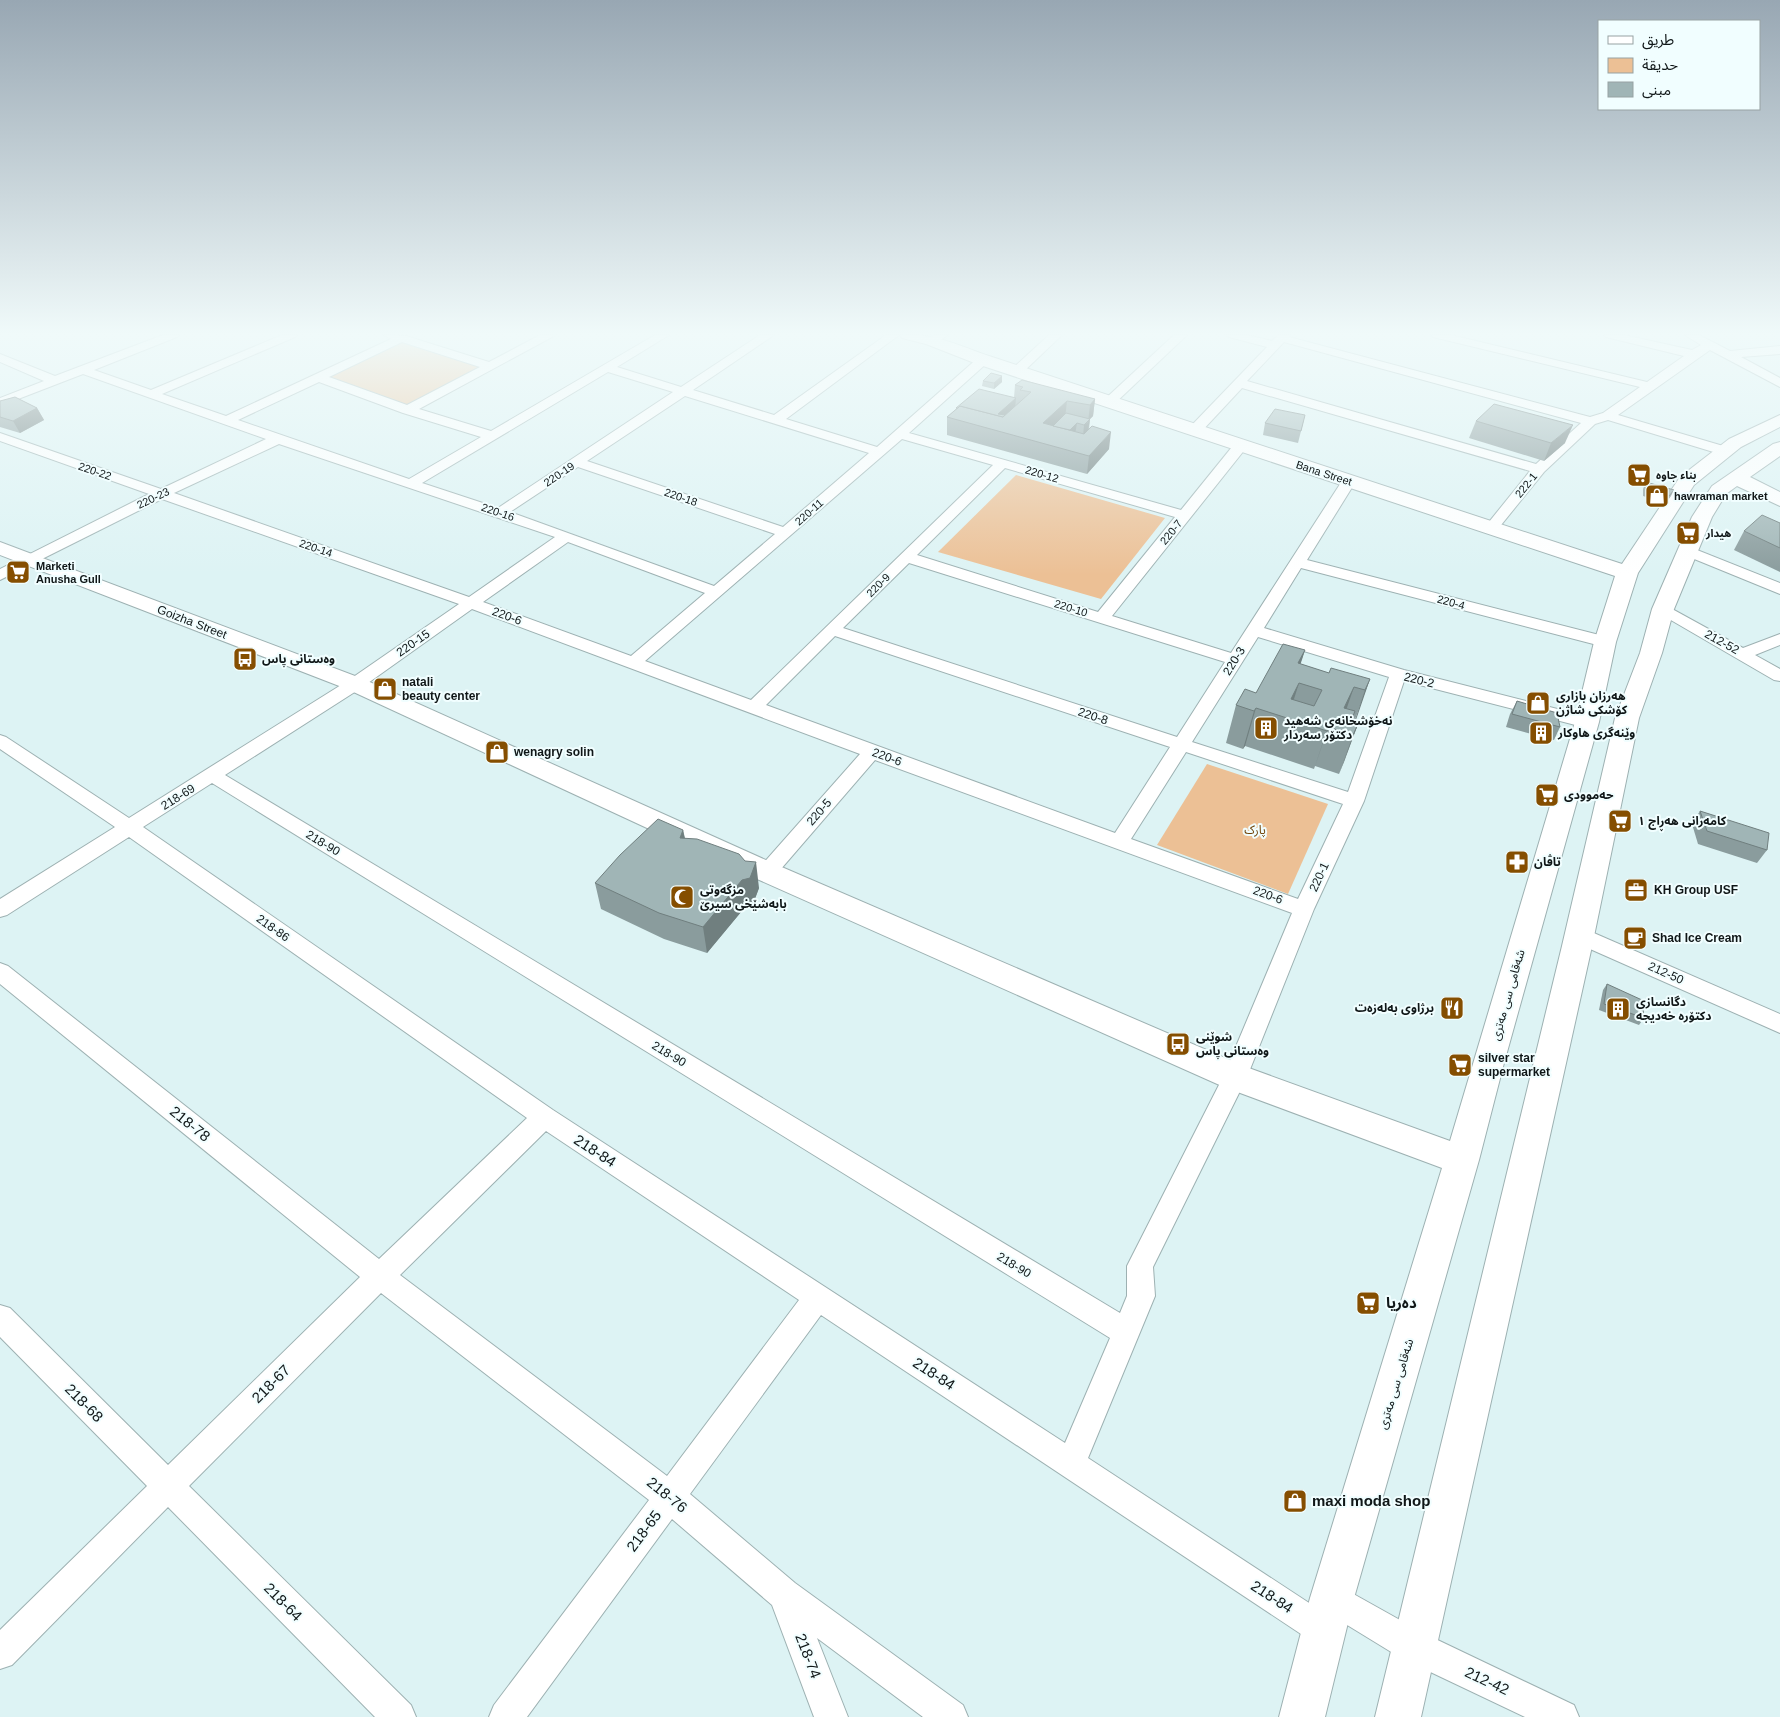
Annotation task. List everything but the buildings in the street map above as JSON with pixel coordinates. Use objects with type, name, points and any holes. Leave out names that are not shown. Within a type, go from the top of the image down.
[{"type":"main road","name":"Bana Street","points":[[1149,415],[1627,573]]},
{"type":"main road","name":"شەقامی سی مەتری","points":[[1398,1717],[1580,935],[1627,718],[1663,609],[1702,517],[1719,490],[1731,464],[1735,443],[1780,420]]},
{"type":"main road","name":"شەقامی سی مەتری","points":[[1302,1717],[1332,1598],[1462,1160],[1588,715],[1605,642],[1627,573],[1687,480],[1780,448]]},
{"type":"main road","points":[[1731,464],[1780,500]]},
{"type":"main road","points":[[1662,519],[1692,541]]},
{"type":"main road","name":"Goizha Street","points":[[0,548],[355,684],[767,872],[1234,1077],[1462,1160]]},
{"type":"main road","points":[[1588,715],[1627,718]]},
{"type":"street","name":"220-16","points":[[214,415],[278,439],[566,536],[716,592]]},
{"type":"street","points":[[228,420],[238,415]]},
{"type":"street","points":[[425,415],[493,436]]},
{"type":"street","points":[[412,483],[528,415]]},
{"type":"street","name":"220-19","points":[[500,513],[647,415]]},
{"type":"street","points":[[759,415],[879,452]]},
{"type":"street","points":[[775,420],[782,415]]},
{"type":"street","name":"220-11","points":[[634,662],[921,415]]},
{"type":"street","points":[[1195,430],[1209,415]]},
{"type":"street","points":[[1351,415],[1539,469]]},
{"type":"street","points":[[1568,415],[1590,421]]},
{"type":"street","points":[[1608,416],[1731,464]]},
{"type":"street","name":"222-1","points":[[1492,527],[1539,469],[1590,421],[1608,416]]},
{"type":"street","name":"220-12","points":[[900,434],[1184,515]]},
{"type":"street","name":"220-22","points":[[0,437],[161,494]]},
{"type":"street","name":"220-23","points":[[0,575],[161,494],[278,439]]},
{"type":"street","name":"220-7","points":[[1102,618],[1241,445]]},
{"type":"street","name":"220-18","points":[[576,462],[785,532]]},
{"type":"street","name":"220-9","points":[[754,707],[1002,463]]},
{"type":"street","name":"220-3","points":[[1120,841],[1349,481]]},
{"type":"street","name":"220-14","points":[[161,494],[471,603]]},
{"type":"street","name":"220-15","points":[[355,684],[566,536]]},
{"type":"street","points":[[1692,541],[1780,589]]},
{"type":"street","name":"220-10","points":[[906,557],[1235,660]]},
{"type":"street","name":"220-4","points":[[1297,562],[1605,642]]},
{"type":"street","name":"220-6","points":[[471,603],[872,752],[1304,909]]},
{"type":"street","name":"212-52","points":[[1663,609],[1780,676]]},
{"type":"street","name":"220-8","points":[[832,630],[1354,801]]},
{"type":"street","name":"220-2","points":[[1254,630],[1398,674],[1588,715]]},
{"type":"street","points":[[1743,654],[1780,639]]},
{"type":"street","name":"220-1","points":[[1070,1464],[1141,1296],[1140,1266],[1234,1077],[1304,909],[1354,801],[1398,674]]},
{"type":"street","name":"218-69","points":[[0,909],[355,684]]},
{"type":"street","name":"218-86","points":[[0,741],[129,827],[544,1117]]},
{"type":"street","name":"220-5","points":[[767,872],[872,752]]},
{"type":"street","name":"218-90","points":[[212,775],[1125,1332]]},
{"type":"street","name":"212-50","points":[[1580,935],[1780,1024]]},
{"type":"street","name":"218-78","points":[[0,972],[380,1276]]},
{"type":"street","name":"218-67","points":[[0,1653],[380,1276],[544,1117]]},
{"type":"street","name":"218-84","points":[[544,1117],[1324,1631]]},
{"type":"street","name":"218-76","points":[[380,1276],[670,1496],[784,1594],[951,1717]]},
{"type":"street","name":"218-65","points":[[506,1717],[818,1297]]},
{"type":"street","name":"218-68","points":[[0,1318],[167,1487]]},
{"type":"street","name":"218-64","points":[[167,1487],[399,1717]]},
{"type":"street","name":"218-74","points":[[784,1594],[831,1717]]},
{"type":"street","points":[[1332,1598],[1413,1646]]},
{"type":"street","name":"212-42","points":[[1413,1646],[1562,1717]]},
{"type":"green space","points":[[1016,475],[1165,518],[1101,599],[938,552]]},
{"type":"green space","name":"پارک","points":[[1207,764],[1328,804],[1288,894],[1157,845]]},
{"type":"place","name":"بناء جاوە","points":[[1639,475]]},
{"type":"place","name":"hawraman market","points":[[1657,496]]},
{"type":"place","name":"هيدار","points":[[1688,533]]},
{"type":"place","name":"Marketi Anusha Gull","points":[[18,572]]},
{"type":"place","name":"وەستانی پاس","points":[[245,659]]},
{"type":"place","name":"natali beauty center","points":[[385,689]]},
{"type":"place","name":"ھەرزان بازاڕی كۆشكی شاژن","points":[[1538,703]]},
{"type":"place","name":"نەخۆشخانەی شەهید دکتۆر سەردار","points":[[1266,728]]},
{"type":"place","name":"وێنەگری هاوکار","points":[[1541,733]]},
{"type":"place","name":"wenagry solin","points":[[497,752]]},
{"type":"place","name":"حەموودی","points":[[1547,795]]},
{"type":"place","name":"کامەرانی هەڕاج ۱","points":[[1620,821]]},
{"type":"place","name":"تاڤان","points":[[1517,862]]},
{"type":"place","name":"KH Group USF","points":[[1636,890]]},
{"type":"place","name":"مزگه‌وتی بابەشێخی سیرێ","points":[[682,897]]},
{"type":"place","name":"Shad Ice Cream","points":[[1635,938]]},
{"type":"place","name":"برژاوی بەلەزەت","points":[[1452,1008]]},
{"type":"place","name":"دگانسازی دکتۆرە خەدیجە","points":[[1618,1009]]},
{"type":"place","name":"شوێنی وەستانی پاس","points":[[1178,1044]]},
{"type":"place","name":"silver star supermarket","points":[[1460,1065]]},
{"type":"place","name":"دەریا","points":[[1368,1303]]},
{"type":"place","name":"maxi moda shop","points":[[1295,1501]]}]
